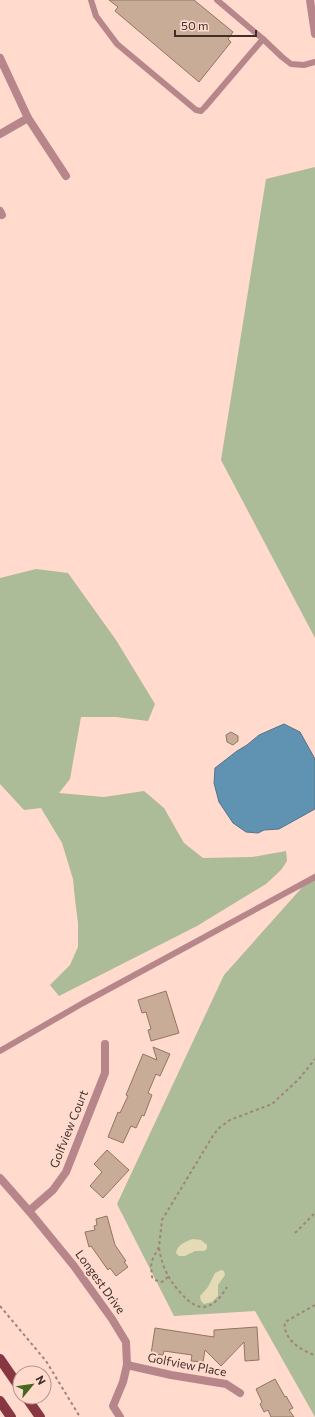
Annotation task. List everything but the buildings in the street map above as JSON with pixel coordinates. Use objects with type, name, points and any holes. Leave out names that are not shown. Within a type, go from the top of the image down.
[{"type":"main road","points":[[0,1360],[12,1377]]},
{"type":"main road","points":[[0,1401],[11,1417]]},
{"type":"main road","points":[[32,1405],[40,1417]]},
{"type":"street","points":[[310,0],[315,34]]},
{"type":"street","points":[[0,58],[28,118],[66,176]]},
{"type":"street","points":[[0,134],[28,118]]},
{"type":"street","name":"Golfview Court","points":[[29,1211],[53,1190],[66,1172],[105,1073],[105,1044]]},
{"type":"street","name":"Longest Drive","points":[[0,1178],[74,1266],[112,1319],[126,1342],[127,1365],[123,1382],[113,1406],[120,1417]]},
{"type":"street","name":"Golfview Place","points":[[127,1365],[171,1375],[226,1384],[240,1393]]},
{"type":"lane","points":[[91,0],[96,16],[117,44],[196,110],[201,111],[205,107],[263,39]]},
{"type":"lane","points":[[217,0],[291,64],[304,65],[315,62]]},
{"type":"lane","points":[[0,1051],[83,1003],[315,877]]},
{"type":"path","points":[[227,1287],[220,1298],[212,1305],[203,1308],[197,1307],[187,1301],[168,1277],[162,1263],[159,1247],[162,1220],[214,1134],[220,1127],[230,1120],[272,1104],[293,1084],[315,1059]]},
{"type":"path","points":[[295,1233],[315,1213]]},
{"type":"path","points":[[159,1247],[153,1258],[152,1277],[155,1280],[162,1282],[168,1277]]},
{"type":"path","points":[[315,1305],[285,1322],[284,1327],[294,1344],[315,1355]]},
{"type":"path","points":[[0,1306],[46,1361],[80,1417]]},
{"type":"green space","points":[[315,167],[315,638],[221,460],[266,179]]},
{"type":"green space","points":[[36,569],[68,573],[116,640],[155,704],[148,721],[116,717],[81,717],[70,779],[59,793],[104,797],[144,791],[164,808],[184,843],[203,858],[252,857],[286,851],[287,861],[281,870],[266,884],[197,926],[59,996],[50,985],[70,965],[78,947],[78,923],[73,879],[62,843],[41,808],[24,810],[0,784],[0,578]]},
{"type":"green space","points":[[315,873],[315,1417],[255,1311],[174,1316],[117,1204],[224,975]]},
{"type":"sand","points":[[193,1239],[201,1240],[207,1245],[207,1249],[204,1251],[195,1251],[185,1256],[179,1256],[176,1253],[180,1246]]},
{"type":"sand","points":[[221,1270],[224,1271],[225,1275],[218,1285],[218,1296],[212,1302],[204,1304],[201,1301],[200,1296],[208,1287],[215,1273]]},
{"type":"water","points":[[284,724],[300,732],[315,759],[315,809],[279,829],[264,830],[258,833],[246,832],[233,823],[219,802],[214,783],[215,768],[259,735]]}]
